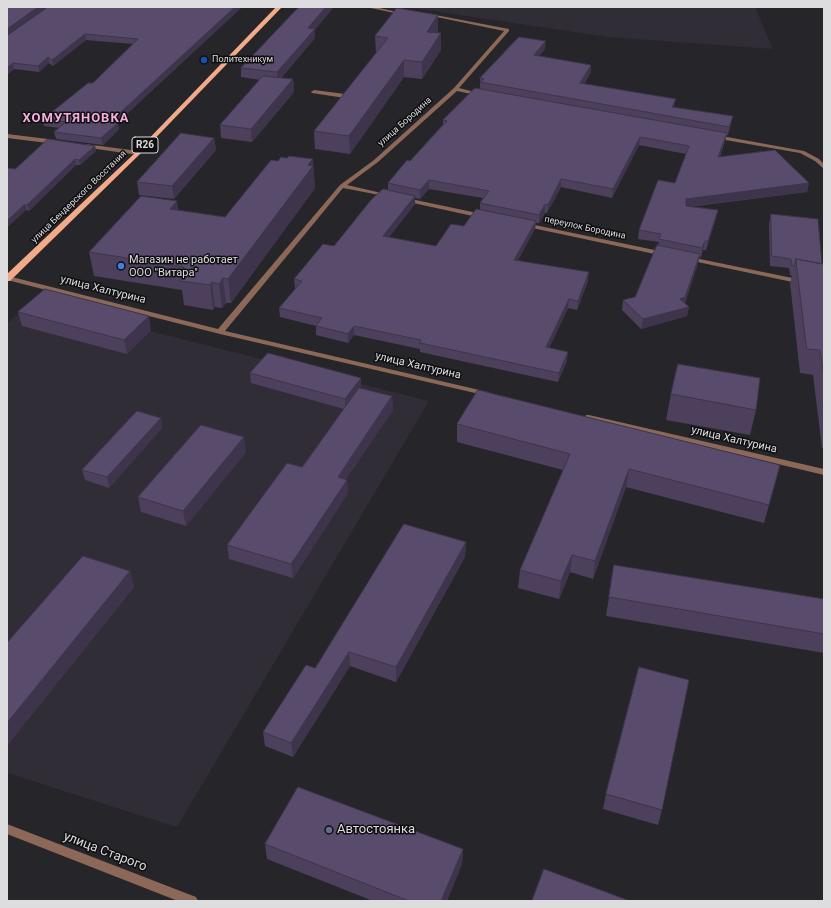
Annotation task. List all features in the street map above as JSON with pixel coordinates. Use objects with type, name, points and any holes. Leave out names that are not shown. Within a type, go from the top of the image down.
[{"type":"main road","name":"улица Бендерского Восстания","points":[[8,278],[138,153],[279,7]]},
{"type":"street","name":"улица Бородина","points":[[220,332],[342,186],[376,161],[456,89],[507,30],[454,19],[416,14],[400,14],[368,7]]},
{"type":"street","points":[[456,89],[487,95]]},
{"type":"street","points":[[314,92],[345,96]]},
{"type":"street","points":[[707,135],[802,152],[817,160],[824,166]]},
{"type":"street","points":[[7,136],[61,143]]},
{"type":"street","points":[[76,145],[138,153]]},
{"type":"street","points":[[342,186],[488,217]]},
{"type":"street","name":"переулок Бородина","points":[[519,223],[673,255]]},
{"type":"street","points":[[681,257],[810,284]]},
{"type":"street","name":"улица Халтурина","points":[[8,278],[220,332],[499,396]]},
{"type":"street","name":"улица Халтурина","points":[[584,416],[824,472]]},
{"type":"street","name":"улица Старого","points":[[7,829],[192,901]]},
{"type":"shaded area","points":[[406,7],[755,7],[773,49],[608,37]]},
{"type":"shaded area","points":[[30,301],[429,401],[177,827],[7,773],[7,324]]},
{"type":"building","points":[[7,7],[38,7],[7,29]]},
{"type":"building","points":[[48,7],[235,7],[110,122],[118,123],[101,138],[54,132],[66,122],[42,120],[88,83],[93,83],[138,39],[85,34],[52,60],[48,57],[38,66],[13,63],[7,68],[7,36]]},
{"type":"building","points":[[299,7],[326,7],[308,28],[315,29],[277,72],[241,68]]},
{"type":"building","points":[[397,8],[438,15],[427,32],[441,33],[422,62],[404,60],[349,136],[314,131],[388,38],[375,36]]},
{"type":"building","points":[[519,37],[546,41],[534,55],[591,65],[580,83],[676,99],[672,107],[733,116],[729,127],[480,82],[484,79],[480,78]]},
{"type":"building","points":[[263,76],[293,79],[251,129],[220,125]]},
{"type":"building","points":[[475,88],[727,133],[718,157],[775,150],[809,183],[686,199],[686,206],[718,210],[708,241],[705,241],[702,248],[659,239],[661,234],[639,230],[658,180],[675,183],[689,146],[640,137],[613,189],[561,179],[548,205],[545,204],[539,215],[480,203],[489,191],[429,180],[420,190],[388,183],[407,160],[410,161],[447,121],[443,120]]},
{"type":"building","points":[[181,133],[214,138],[172,186],[137,182]]},
{"type":"building","points":[[48,139],[95,146],[79,160],[75,159],[27,205],[24,205],[7,221],[7,168],[15,169]]},
{"type":"building","points":[[289,156],[313,159],[308,165],[313,166],[228,279],[223,278],[219,284],[212,282],[210,285],[180,281],[187,273],[180,272],[184,267],[89,252],[141,196],[177,201],[170,209],[225,217],[271,160],[278,161],[281,157],[287,158]]},
{"type":"building","points":[[383,189],[415,196],[383,236],[436,246],[451,224],[464,226],[476,209],[536,221],[514,260],[589,272],[578,301],[569,299],[546,347],[568,352],[559,373],[420,343],[421,340],[354,326],[348,334],[316,326],[322,318],[279,308],[302,281],[294,279],[323,244],[334,246],[371,200]]},
{"type":"building","points":[[771,214],[818,219],[822,264],[796,259],[794,266],[792,266],[791,259],[772,256]]},
{"type":"building","points":[[657,245],[700,254],[685,297],[680,299],[689,307],[643,319],[623,300],[635,297]]},
{"type":"building","points":[[796,259],[824,264],[824,377],[820,350],[807,349]]},
{"type":"building","points":[[45,289],[149,316],[124,340],[18,312]]},
{"type":"building","points":[[268,353],[361,378],[345,399],[250,373]]},
{"type":"building","points":[[678,364],[760,378],[756,410],[671,394]]},
{"type":"building","points":[[359,388],[392,396],[338,477],[347,480],[291,564],[227,545],[287,463],[302,467]]},
{"type":"building","points":[[478,390],[780,465],[769,505],[629,469],[595,561],[572,555],[561,581],[520,570],[570,454],[457,424]]},
{"type":"building","points":[[137,411],[161,418],[107,477],[82,470]]},
{"type":"building","points":[[201,425],[244,437],[183,511],[138,497]]},
{"type":"building","points":[[404,524],[466,542],[396,667],[349,652],[291,743],[263,732],[306,665],[315,668]]},
{"type":"building","points":[[83,556],[130,571],[7,723],[7,643]]},
{"type":"building","points":[[614,565],[824,599],[824,634],[609,597]]},
{"type":"building","points":[[639,667],[689,680],[662,810],[606,794]]},
{"type":"building","name":"Автостоянка","points":[[298,787],[463,849],[441,901],[409,901],[265,844]]},
{"type":"building","points":[[544,869],[630,901],[532,901]]},
{"type":"place","name":"Политехникум","points":[[204,60]]},
{"type":"place","name":"Магазин не работает ООО \"Витара\"","points":[[121,266]]},
{"type":"place","name":"Автостоянка","points":[[329,830]]},
{"type":"district","name":"ХОМУТЯНОВКА","points":[[76,119]]}]
